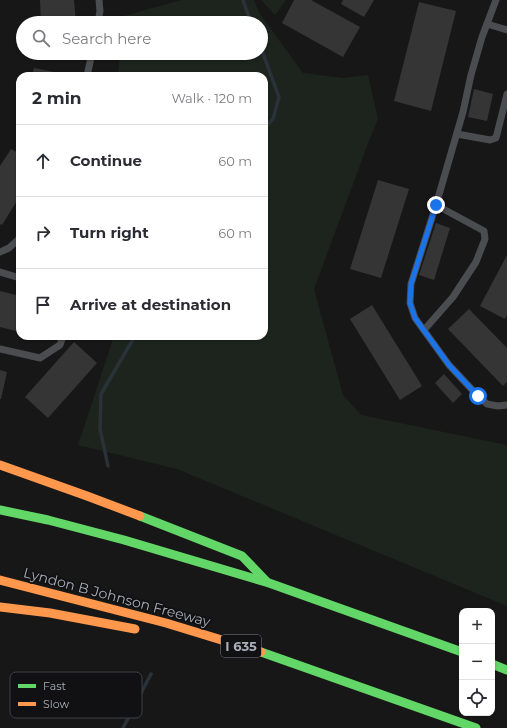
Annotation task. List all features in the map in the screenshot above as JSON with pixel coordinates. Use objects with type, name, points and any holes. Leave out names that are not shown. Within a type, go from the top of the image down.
[{"type":"highway","points":[[0,465],[87,496],[242,556],[269,583]]},
{"type":"highway","points":[[0,510],[48,520],[124,540],[269,583],[459,651]]},
{"type":"highway","name":"Lyndon B Johnson Freeway","points":[[0,580],[166,622],[248,648],[476,728]]},
{"type":"highway","points":[[0,607],[50,612],[143,630]]},
{"type":"highway","points":[[259,661],[371,692]]},
{"type":"highway","points":[[495,665],[507,670]]},
{"type":"lane","points":[[99,0],[99,16]]},
{"type":"lane","points":[[496,0],[482,37],[436,205],[411,284],[410,303],[415,318],[449,365],[478,396],[487,404],[498,406],[507,405]]},
{"type":"lane","points":[[487,24],[507,30]]},
{"type":"lane","points":[[88,72],[90,60]]},
{"type":"lane","points":[[456,134],[490,140],[496,138],[507,94]]},
{"type":"lane","points":[[424,330],[453,298],[476,262],[485,239],[484,231],[436,205]]},
{"type":"lane","points":[[0,252],[9,248],[16,242]]},
{"type":"lane","points":[[0,272],[16,277]]},
{"type":"lane","points":[[0,349],[40,358],[60,345],[61,340]]},
{"type":"shaded area","points":[[181,0],[254,0],[261,16],[124,16]]},
{"type":"shaded area","points":[[261,0],[286,0],[275,15]]},
{"type":"shaded area","points":[[268,25],[303,73],[343,78],[368,75],[378,119],[314,289],[343,395],[361,415],[507,445],[507,606],[177,469],[78,445],[113,340],[268,340],[268,72],[118,72],[119,60],[268,60]]},
{"type":"building","points":[[40,0],[74,0],[75,16],[41,16]]},
{"type":"building","points":[[294,0],[311,0],[360,27],[343,57],[282,23]]},
{"type":"building","points":[[343,0],[374,0],[364,17],[341,4]]},
{"type":"building","points":[[419,2],[456,11],[431,111],[394,101]]},
{"type":"building","points":[[34,68],[54,72],[33,72]]},
{"type":"building","points":[[474,89],[493,94],[487,121],[468,117]]},
{"type":"building","points":[[11,149],[16,152],[16,202],[2,225],[0,224],[0,166]]},
{"type":"building","points":[[378,180],[409,189],[381,278],[350,269]]},
{"type":"building","points":[[436,223],[450,228],[434,280],[419,275]]},
{"type":"building","points":[[507,255],[507,315],[505,319],[480,306]]},
{"type":"building","points":[[0,291],[16,295],[16,331],[0,327]]},
{"type":"building","points":[[372,305],[422,386],[400,400],[350,319]]},
{"type":"building","points":[[469,309],[507,348],[507,382],[503,386],[448,329]]},
{"type":"building","points":[[74,342],[97,363],[48,418],[25,397]]},
{"type":"building","points":[[0,370],[7,372],[1,399],[0,399]]},
{"type":"building","points":[[444,374],[462,394],[453,403],[435,383]]},
{"type":"waterway","points":[[243,0],[249,16]]},
{"type":"waterway","points":[[265,60],[279,97],[273,119],[268,124]]},
{"type":"waterway","points":[[108,466],[100,429],[101,394],[133,340]]},
{"type":"waterway","points":[[142,691],[151,674]]},
{"type":"waterway","points":[[123,728],[128,718]]},
{"type":"traffic: fast","points":[[0,510],[48,520],[124,540],[269,583],[459,651]]},
{"type":"traffic: fast","points":[[140,516],[242,556],[267,582]]},
{"type":"traffic: fast","points":[[261,652],[476,728]]},
{"type":"traffic: fast","points":[[495,665],[507,670]]},
{"type":"traffic: slow","points":[[0,465],[140,516]]},
{"type":"traffic: slow","points":[[0,580],[166,623],[261,652]]},
{"type":"traffic: slow","points":[[0,607],[50,613],[135,629]]},
{"type":"route","points":[[436,205],[411,284],[410,303],[415,318],[449,365],[478,396]]}]
